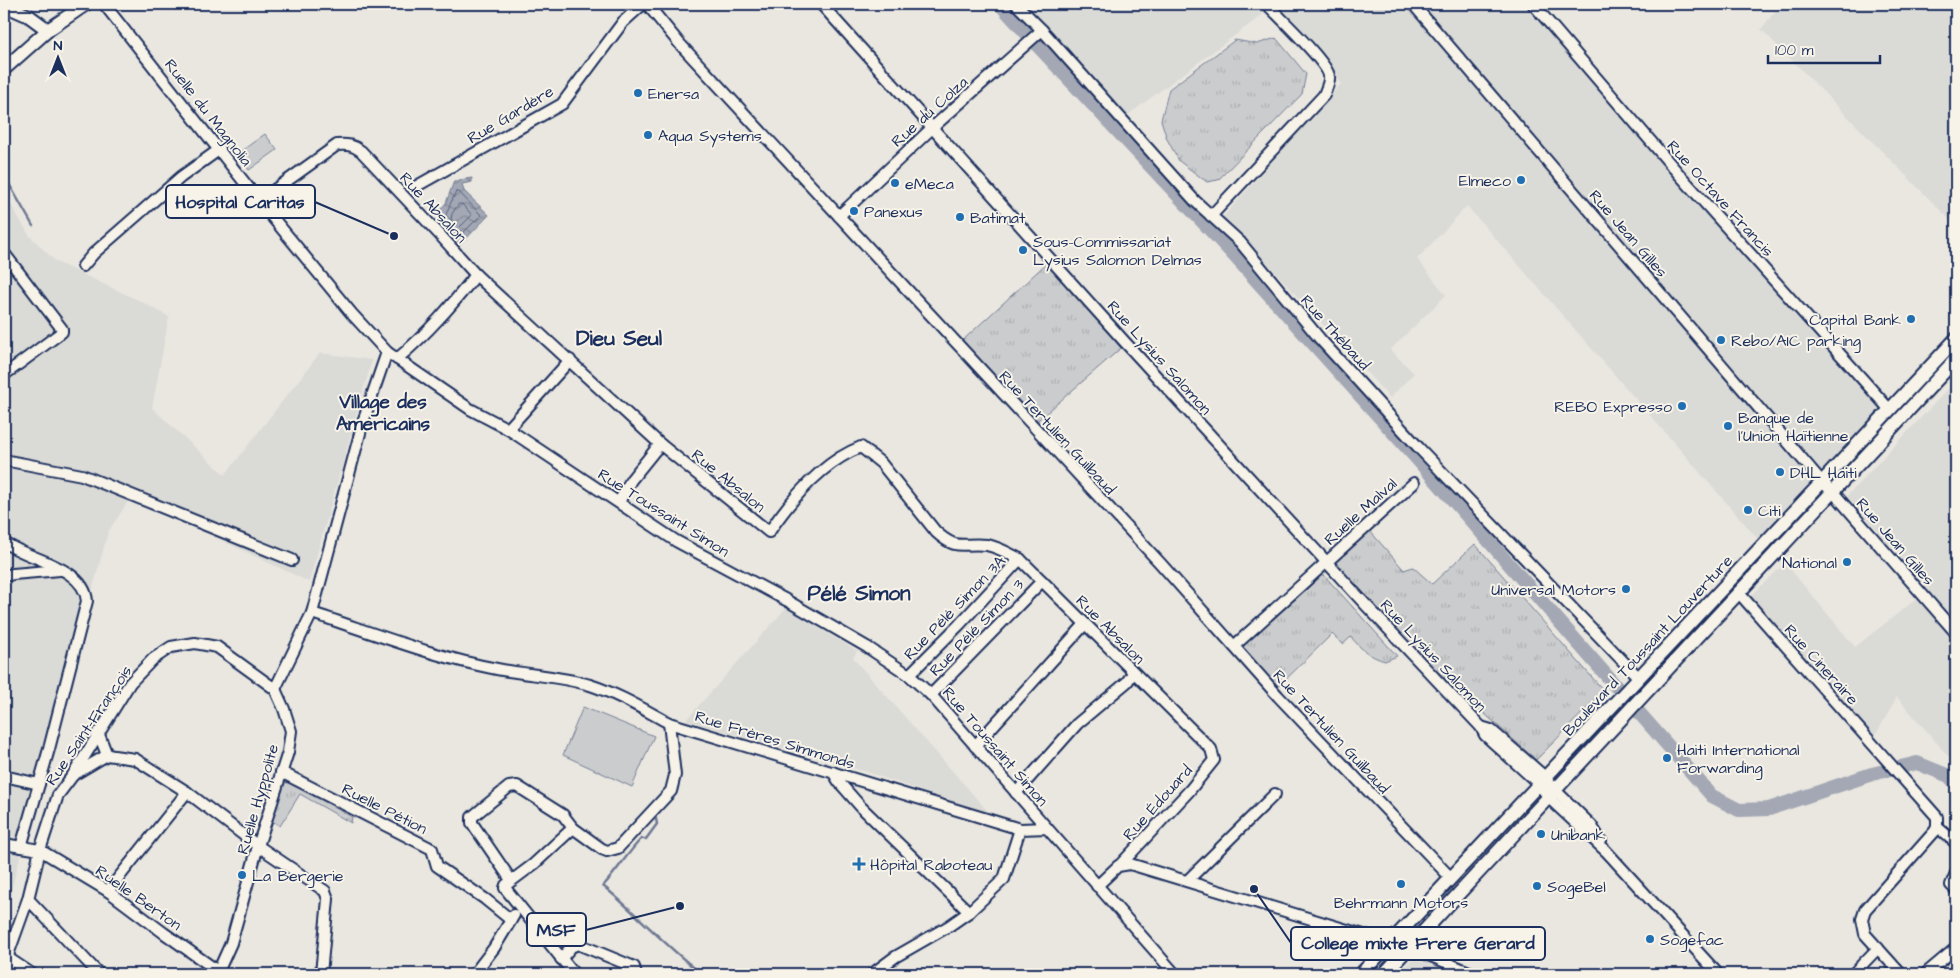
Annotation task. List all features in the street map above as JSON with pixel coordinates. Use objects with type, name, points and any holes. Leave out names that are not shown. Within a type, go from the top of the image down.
[{"type":"main road","points":[[4,69],[48,30],[86,4]]},
{"type":"main road","points":[[4,5],[29,16],[48,30]]},
{"type":"main road","name":"Boulevard Toussaint Louverture","points":[[1362,974],[1956,339]]},
{"type":"main road","name":"Boulevard Toussaint Louverture","points":[[1384,974],[1956,359]]},
{"type":"street","name":"Ruelle du Magnolia","points":[[104,4],[220,149],[259,201],[352,314],[387,352]]},
{"type":"street","name":"Rue Gardère","points":[[415,187],[562,104],[623,22],[643,4]]},
{"type":"street","name":"Rue Tertulien Guilbaud","points":[[647,4],[679,43],[1161,564],[1352,774],[1451,878]]},
{"type":"street","name":"Rue Lysius Salomon","points":[[821,4],[1326,562],[1481,727],[1491,730],[1542,781],[1718,974]]},
{"type":"street","name":"Rue Thébaud","points":[[1016,4],[1211,216],[1240,242],[1320,339],[1419,448],[1637,679]]},
{"type":"street","points":[[1211,216],[1324,95],[1328,82],[1329,76],[1322,63],[1267,4]]},
{"type":"street","name":"Rue Jean Gilles","points":[[1413,4],[1822,482],[1833,492],[1956,633]]},
{"type":"street","name":"Rue Octave Francis","points":[[1533,4],[1685,180],[1890,410]]},
{"type":"street","name":"Rue du Colza","points":[[839,216],[932,128],[1040,32]]},
{"type":"street","name":"Rue Absalon","points":[[259,201],[337,146],[346,144],[354,146],[362,152],[440,234],[476,275],[660,444],[769,532],[783,512],[817,474],[849,452],[861,447],[881,463],[936,532],[946,541],[956,546],[994,547],[1020,559],[1133,673],[1212,749],[1214,760]]},
{"type":"street","points":[[83,266],[94,252],[181,177],[220,149]]},
{"type":"street","points":[[4,253],[62,329],[62,332],[4,375]]},
{"type":"street","points":[[397,359],[423,337],[442,317],[476,275]]},
{"type":"street","points":[[275,689],[312,613],[363,422],[387,352]]},
{"type":"street","name":"Rue Toussaint Simon","points":[[387,352],[470,409],[508,429],[676,541],[786,600],[909,674],[931,695],[1047,828]]},
{"type":"street","points":[[508,429],[570,360]]},
{"type":"street","points":[[618,502],[631,480],[660,444]]},
{"type":"street","points":[[4,462],[82,475],[292,560]]},
{"type":"street","name":"Ruelle Malval","points":[[1234,646],[1414,483]]},
{"type":"street","points":[[4,542],[61,570],[82,586],[85,590],[87,601],[21,847]]},
{"type":"street","name":"Rue Pélé Simon 3A","points":[[909,674],[959,625],[1020,559]]},
{"type":"street","points":[[4,576],[61,570]]},
{"type":"street","name":"Rue Pélé Simon 3","points":[[931,695],[1042,581]]},
{"type":"street","name":"Rue Cineraire","points":[[1739,593],[1906,780],[1937,818],[1937,827]]},
{"type":"street","name":"Rue Frères Simmonds","points":[[312,613],[410,646],[489,667],[591,685],[620,697],[669,723],[1020,829],[1047,828]]},
{"type":"street","points":[[975,746],[1085,624]]},
{"type":"street","name":"Rue Saint-François","points":[[6,974],[8,958],[28,899],[40,850],[58,795],[73,776],[98,732],[130,683],[153,659],[171,647],[195,643],[216,647],[275,689]]},
{"type":"street","points":[[1016,792],[1077,724],[1127,682],[1133,673]]},
{"type":"street","name":"Ruelle Hyppolite","points":[[218,973],[231,943],[258,846],[288,752],[291,731],[275,689]]},
{"type":"street","points":[[512,880],[472,823],[472,817],[508,787],[517,786],[564,815],[573,828],[602,849],[607,851],[618,848],[672,791],[675,776],[669,723]]},
{"type":"street","points":[[98,732],[107,756]]},
{"type":"street","points":[[73,776],[107,756],[135,759],[187,792],[258,846],[325,891],[328,895],[321,974]]},
{"type":"street","name":"Rue Édouard","points":[[1097,886],[1121,864],[1190,790],[1214,760]]},
{"type":"street","name":"Ruelle Pétion","points":[[281,772],[432,849],[437,866],[485,899],[510,920]]},
{"type":"street","points":[[833,772],[839,782],[861,807],[969,912]]},
{"type":"street","points":[[4,776],[39,784]]},
{"type":"street","points":[[108,891],[187,792]]},
{"type":"street","points":[[1188,880],[1275,794]]},
{"type":"street","points":[[1901,974],[1863,929],[1862,919],[1866,910],[1937,827],[1956,843]]},
{"type":"street","points":[[573,828],[534,864],[506,885],[505,891],[574,974]]},
{"type":"street","points":[[1047,828],[1176,974]]},
{"type":"street","points":[[872,974],[895,957],[949,926],[969,912],[1004,879],[1020,829]]},
{"type":"street","points":[[4,844],[40,850]]},
{"type":"street","name":"Ruelle Berton","points":[[40,850],[108,891],[218,973]]},
{"type":"street","points":[[1121,864],[1130,864],[1188,880],[1390,944]]},
{"type":"street","points":[[1956,873],[1951,885],[1956,890]]},
{"type":"street","points":[[28,899],[99,974]]},
{"type":"street","points":[[474,974],[494,948],[510,920],[520,908]]},
{"type":"street","points":[[561,959],[571,947],[578,944],[634,967],[636,974]]},
{"type":"street","points":[[1409,947],[1474,974]]},
{"type":"street","points":[[1853,974],[1878,948]]},
{"type":"street","points":[[1925,974],[1956,948]]},
{"type":"street","points":[[8,958],[32,974]]},
{"type":"shaded area","points":[[1023,4],[1277,4],[1125,117]]},
{"type":"shaded area","points":[[1278,4],[1529,4],[1882,410],[1759,540],[1467,206],[1417,259],[1446,295],[1390,350],[1414,373],[1390,398],[1223,217],[1341,84],[1325,61]]},
{"type":"shaded area","points":[[1781,4],[1956,4],[1956,226],[1761,29]]},
{"type":"shaded area","points":[[4,193],[29,235],[56,262],[142,302],[169,317],[152,408],[225,475],[320,353],[372,360],[309,582],[131,497],[108,532],[4,916]]},
{"type":"shaded area","points":[[1949,388],[1956,395],[1956,765],[1897,697],[1875,736],[1748,599],[1785,563],[1855,647],[1929,589],[1847,496]]},
{"type":"shaded area","points":[[786,608],[857,651],[853,658],[991,815],[870,773],[686,720]]},
{"type":"shaded area","points":[[1413,957],[1453,974],[1401,974]]},
{"type":"green space","points":[[1276,38],[1306,74],[1302,94],[1218,180],[1207,182],[1179,161],[1167,139],[1161,120],[1169,89],[1235,40],[1257,44]]},
{"type":"green space","points":[[265,134],[277,150],[249,170],[237,154]]},
{"type":"green space","points":[[1049,261],[1121,348],[1036,422],[962,341]]},
{"type":"green space","points":[[1369,530],[1404,570],[1413,567],[1432,584],[1475,544],[1604,691],[1536,760],[1416,652],[1334,561]]},
{"type":"green space","points":[[1323,574],[1397,656],[1385,661],[1366,652],[1351,637],[1343,644],[1332,634],[1277,688],[1241,648]]},
{"type":"green space","points":[[583,707],[654,736],[632,787],[563,755]]},
{"type":"green space","points":[[283,778],[352,817],[351,823],[300,794],[280,826],[269,819]]},
{"type":"water","points":[[472,178],[472,182],[462,184],[464,191],[489,215],[458,247],[438,231],[441,209],[446,203],[454,181]]},
{"type":"waterway","points":[[1000,4],[1229,250],[1418,460],[1712,796],[1739,810],[1769,809],[1872,774],[1917,763],[1949,776],[1956,784]]},
{"type":"waterway","points":[[4,175],[33,226]]},
{"type":"waterway","points":[[655,814],[657,824],[646,839],[641,839],[603,886],[676,953],[702,974]]},
{"type":"place","name":"Enersa","points":[[638,93]]},
{"type":"place","name":"Aqua Systems","points":[[648,135]]},
{"type":"place","name":"Elmeco","points":[[1521,180]]},
{"type":"place","name":"eMeca","points":[[895,183]]},
{"type":"place","name":"Panexus","points":[[854,211]]},
{"type":"place","name":"Batimat","points":[[960,217]]},
{"type":"place","name":"Hospital Caritas","points":[[394,236]]},
{"type":"place","name":"Sous-Commissariat Lysius Salomon Delmas","points":[[1023,250]]},
{"type":"place","name":"Capital Bank","points":[[1911,319]]},
{"type":"place","name":"Rebo/AIC parking","points":[[1721,340]]},
{"type":"place","name":"REBO Expresso","points":[[1682,406]]},
{"type":"place","name":"Banque de l’Union Haïtienne","points":[[1728,426]]},
{"type":"place","name":"DHL Haiti","points":[[1780,472]]},
{"type":"place","name":"Citi","points":[[1748,510]]},
{"type":"place","name":"National","points":[[1847,562]]},
{"type":"place","name":"Universal Motors","points":[[1626,589]]},
{"type":"place","name":"Haiti International Forwarding","points":[[1667,758]]},
{"type":"place","name":"Unibank","points":[[1541,834]]},
{"type":"place","name":"Hôpital Raboteau","points":[[859,864]]},
{"type":"place","name":"La Bergerie","points":[[242,875]]},
{"type":"place","name":"Behrmann Motors","points":[[1401,884]]},
{"type":"place","name":"SogeBel","points":[[1537,886]]},
{"type":"place","name":"College mixte Frere Gerard","points":[[1254,889]]},
{"type":"place","name":"MSF","points":[[680,906]]},
{"type":"place","name":"Sogefac","points":[[1650,939]]},
{"type":"district","name":"Dieu Seul","points":[[619,338]]},
{"type":"district","name":"Village des Americains","points":[[383,412]]},
{"type":"district","name":"Pélé Simon","points":[[859,593]]}]
